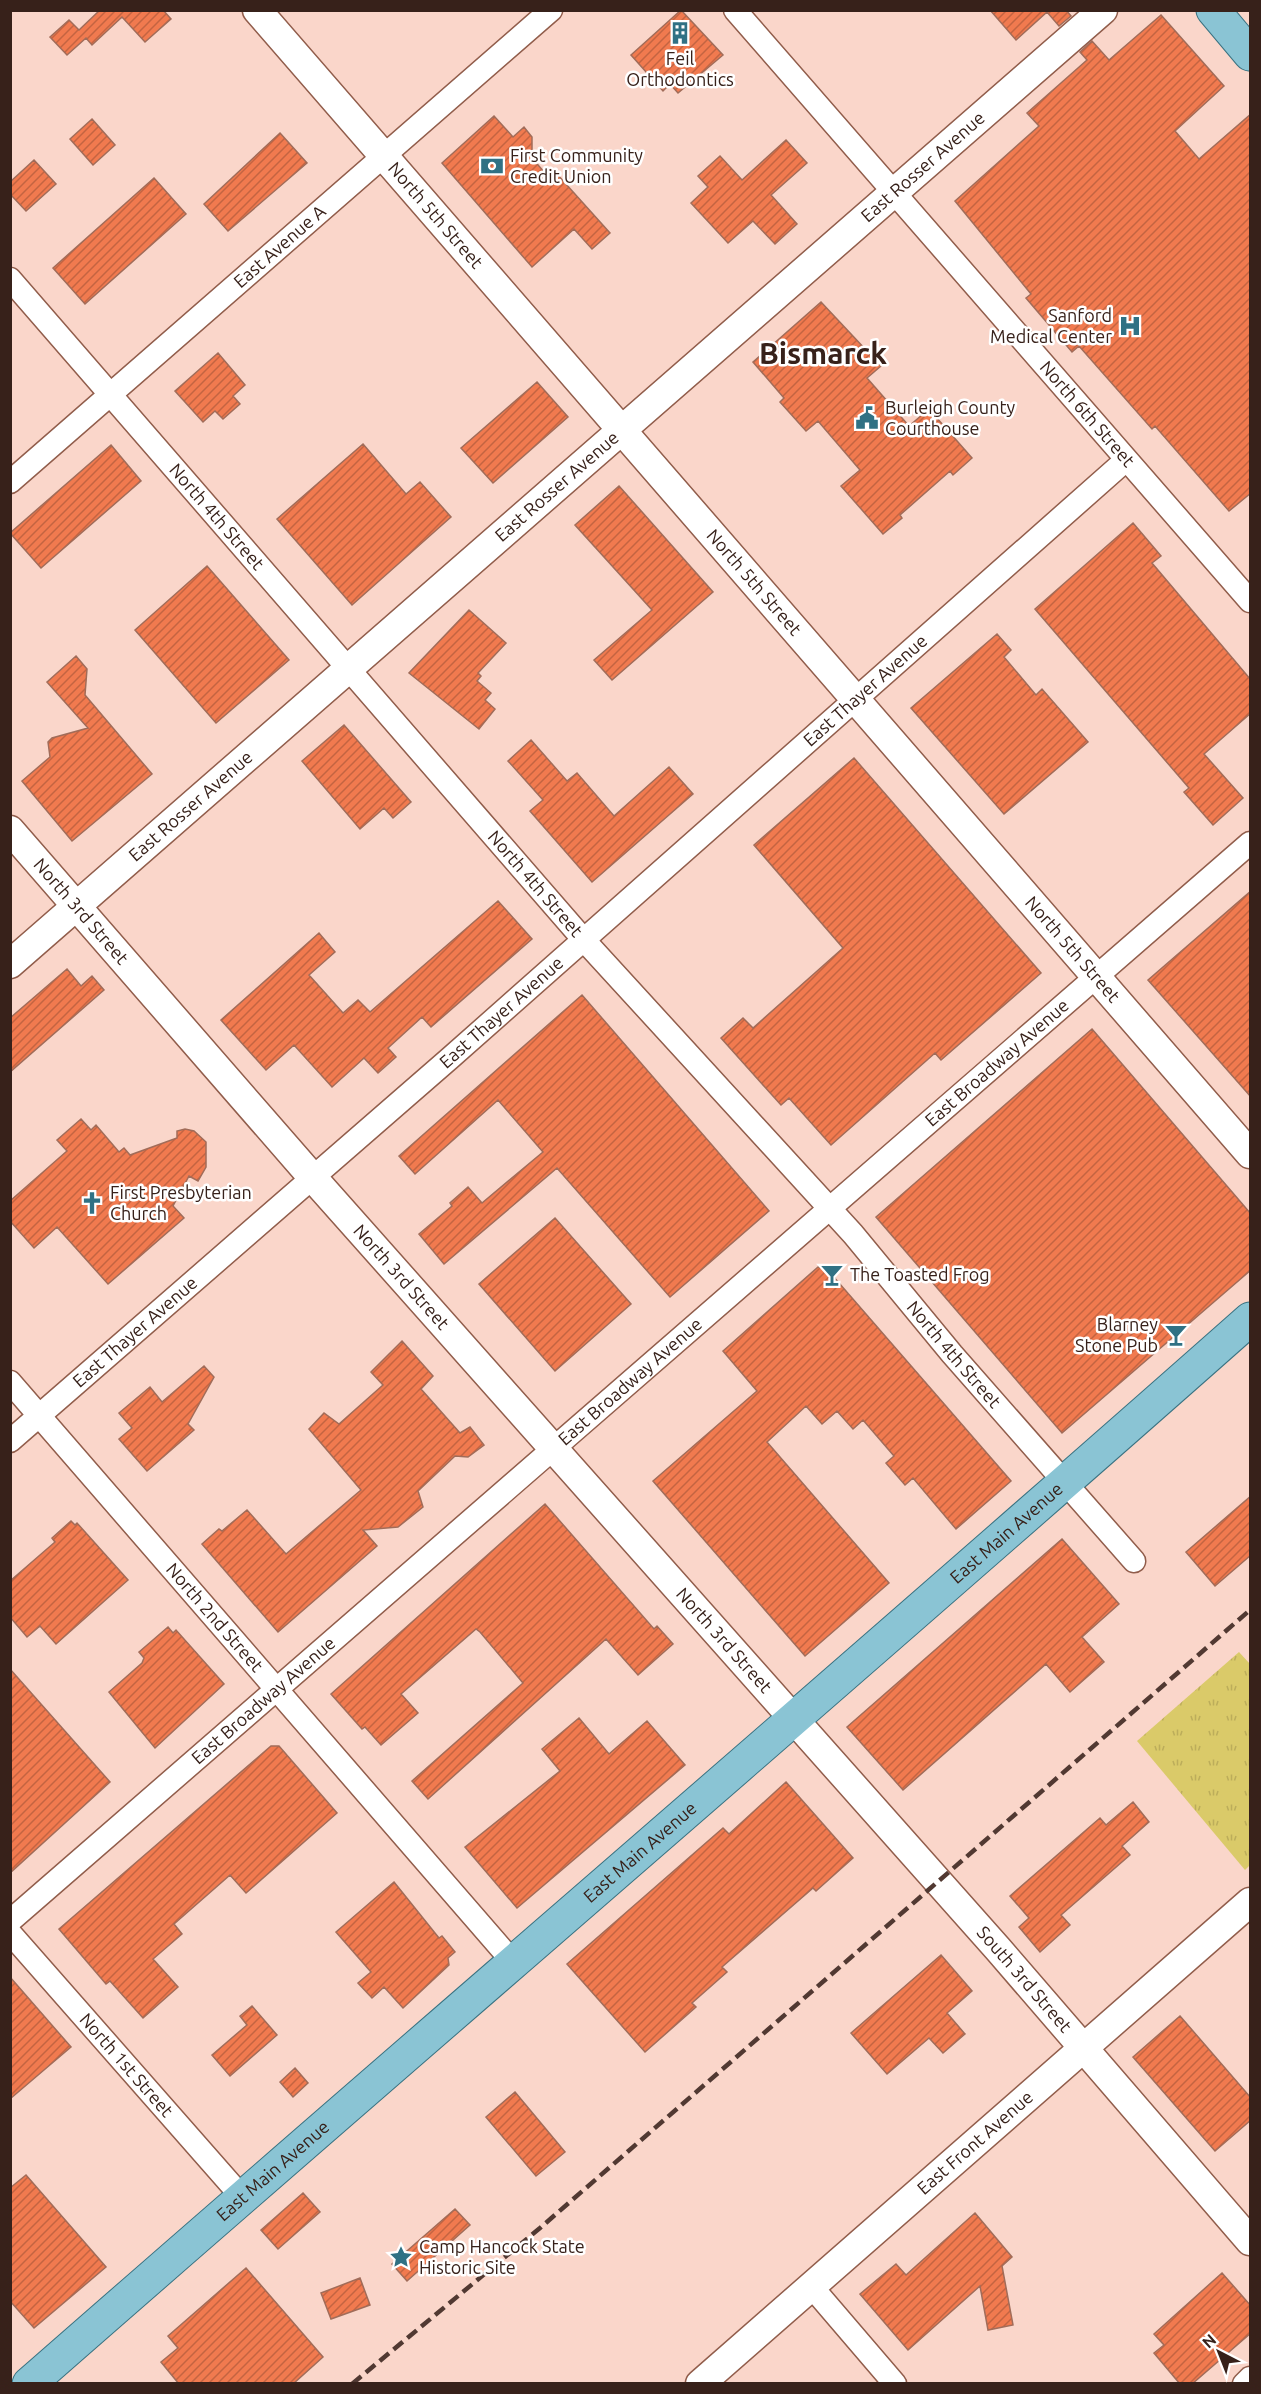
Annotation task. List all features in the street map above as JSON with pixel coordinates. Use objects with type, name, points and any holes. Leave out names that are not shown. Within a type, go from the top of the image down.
[{"type":"main road","points":[[1213,10],[1251,54]]},
{"type":"main road","name":"East Main Avenue","points":[[29,2384],[513,1962],[795,1721],[1251,1319]]},
{"type":"street","name":"North 5th Street","points":[[256,10],[1251,1154]]},
{"type":"street","name":"East Avenue A","points":[[10,482],[551,10]]},
{"type":"street","name":"North 6th Street","points":[[735,10],[1251,601]]},
{"type":"street","name":"East Rosser Avenue","points":[[10,964],[1103,10]]},
{"type":"street","name":"North 4th Street","points":[[10,279],[583,939],[830,1210],[1134,1561]]},
{"type":"street","name":"East Thayer Avenue","points":[[10,1441],[313,1178],[1126,460]]},
{"type":"street","name":"North 3rd Street","points":[[10,830],[313,1178],[795,1721]]},
{"type":"street","name":"East Broadway Avenue","points":[[10,1921],[1251,843]]},
{"type":"street","name":"North 2nd Street","points":[[10,1382],[513,1962]]},
{"type":"street","name":"South 3rd Street","points":[[795,1721],[1251,2241]]},
{"type":"street","name":"East Front Avenue","points":[[700,2384],[1251,1902]]},
{"type":"street","name":"North 1st Street","points":[[10,1933],[242,2197]]},
{"type":"street","points":[[812,2287],[895,2384]]},
{"type":"street","points":[[1244,2384],[1251,2378]]},
{"type":"green space","points":[[1239,1652],[1250,1664],[1250,1865],[1245,1870],[1137,1741]]},
{"type":"building","points":[[100,10],[163,10],[171,19],[145,42],[122,17],[92,45],[86,38],[67,55],[50,37],[69,20],[79,30]]},
{"type":"building","name":"Feil Orthodontics","points":[[681,10],[723,55],[678,93],[670,84],[663,91],[631,55]]},
{"type":"building","points":[[990,10],[1066,10],[1071,16],[1059,26],[1047,12],[1016,40]]},
{"type":"building","name":"Sanford Medical Center","points":[[1161,15],[1224,86],[1175,131],[1199,159],[1251,114],[1251,493],[1229,511],[1155,426],[1152,429],[1079,346],[1072,352],[1026,298],[1031,294],[955,201],[1039,126],[1027,113],[1087,60],[1080,52],[1092,41],[1109,60]]},
{"type":"building","points":[[494,116],[513,137],[524,127],[532,137],[532,158],[551,180],[557,174],[610,233],[592,249],[574,229],[532,267],[442,163]]},
{"type":"building","points":[[92,119],[115,145],[93,165],[70,139]]},
{"type":"building","points":[[280,133],[307,163],[228,231],[204,204]]},
{"type":"building","points":[[786,140],[807,163],[771,195],[797,224],[775,244],[753,221],[728,243],[691,203],[708,187],[698,176],[720,156],[742,180]]},
{"type":"building","points":[[34,160],[56,184],[26,211],[10,194],[10,182]]},
{"type":"building","points":[[154,178],[186,214],[85,304],[53,268]]},
{"type":"building","points":[[821,302],[881,366],[867,378],[909,426],[929,409],[972,458],[953,475],[950,471],[900,515],[902,518],[883,534],[841,486],[860,470],[818,421],[806,431],[780,402],[784,398],[753,362]]},
{"type":"building","points":[[218,353],[245,385],[233,396],[240,404],[223,419],[215,411],[203,422],[175,391]]},
{"type":"building","points":[[537,382],[568,417],[493,483],[461,448]]},
{"type":"building","points":[[363,444],[406,494],[420,482],[451,517],[352,605],[277,519]]},
{"type":"building","points":[[111,445],[141,481],[41,568],[10,533]]},
{"type":"building","points":[[619,486],[713,592],[612,680],[594,660],[652,610],[575,525]]},
{"type":"building","points":[[1133,523],[1161,556],[1152,563],[1251,680],[1251,713],[1204,754],[1243,798],[1213,825],[1184,792],[1189,788],[1035,609]]},
{"type":"building","points":[[207,566],[289,660],[216,723],[135,630]]},
{"type":"building","points":[[469,610],[506,643],[478,673],[481,676],[477,681],[491,693],[485,700],[495,709],[479,729],[409,673]]},
{"type":"building","points":[[997,634],[1011,650],[1004,657],[1036,695],[1042,689],[1088,742],[1004,814],[911,708]]},
{"type":"building","points":[[76,656],[87,669],[85,695],[152,774],[72,841],[22,781],[50,757],[48,742],[52,738],[88,728],[47,682]]},
{"type":"building","points":[[344,725],[411,802],[393,818],[384,808],[360,829],[302,761]]},
{"type":"building","points":[[531,740],[567,781],[577,773],[614,816],[669,767],[693,794],[592,882],[530,811],[543,800],[508,761]]},
{"type":"building","points":[[854,758],[1041,973],[941,1060],[935,1053],[831,1145],[789,1098],[781,1105],[721,1038],[743,1018],[753,1028],[843,948],[754,845]]},
{"type":"building","points":[[1251,891],[1251,1097],[1148,980]]},
{"type":"building","points":[[498,901],[532,939],[431,1027],[422,1017],[388,1048],[396,1057],[378,1073],[364,1058],[332,1087],[294,1045],[266,1070],[221,1020],[319,933],[335,952],[309,975],[343,1013],[358,1000],[370,1012]]},
{"type":"building","points":[[67,969],[81,986],[92,976],[104,990],[10,1072],[10,1018]]},
{"type":"building","points":[[582,995],[769,1211],[670,1297],[557,1168],[444,1264],[419,1234],[452,1206],[450,1203],[468,1187],[482,1203],[543,1152],[498,1100],[415,1174],[399,1156]]},
{"type":"building","points":[[1092,1029],[1251,1214],[1251,1270],[1062,1433],[876,1217]]},
{"type":"building","name":"First Presbyterian Church","points":[[81,1119],[91,1130],[96,1125],[119,1152],[124,1148],[130,1155],[177,1138],[177,1131],[185,1129],[194,1131],[206,1142],[206,1167],[198,1181],[189,1176],[173,1206],[184,1218],[108,1284],[57,1227],[34,1248],[10,1221],[10,1201],[67,1151],[57,1140]]},
{"type":"building","points":[[555,1218],[631,1304],[555,1371],[479,1284]]},
{"type":"building","points":[[818,1267],[826,1268],[1011,1481],[956,1529],[913,1478],[905,1485],[886,1463],[894,1456],[863,1420],[853,1429],[837,1411],[822,1424],[806,1406],[767,1442],[889,1583],[805,1656],[653,1481],[757,1391],[723,1351]]},
{"type":"building","points":[[402,1341],[433,1376],[421,1389],[460,1433],[470,1427],[484,1445],[468,1457],[455,1456],[418,1491],[423,1507],[398,1527],[363,1530],[377,1546],[278,1632],[202,1544],[247,1510],[286,1554],[361,1490],[309,1429],[324,1413],[339,1424],[383,1385],[371,1372]]},
{"type":"building","points":[[204,1366],[214,1377],[188,1424],[194,1430],[147,1471],[119,1439],[132,1428],[119,1413],[150,1387],[162,1402]]},
{"type":"building","points":[[1251,1496],[1251,1555],[1215,1586],[1186,1552]]},
{"type":"building","points":[[545,1504],[654,1629],[657,1626],[673,1644],[638,1675],[606,1639],[428,1799],[412,1781],[523,1683],[480,1632],[476,1629],[401,1694],[418,1713],[381,1745],[365,1727],[362,1729],[331,1694]]},
{"type":"building","points":[[71,1521],[75,1525],[77,1523],[128,1580],[56,1644],[40,1626],[27,1637],[10,1617],[10,1581],[55,1542],[52,1538]]},
{"type":"building","points":[[1062,1539],[1119,1604],[1082,1637],[1104,1662],[1070,1692],[1046,1664],[903,1790],[847,1727]]},
{"type":"building","points":[[168,1627],[173,1633],[176,1630],[224,1684],[155,1748],[109,1692],[142,1663],[144,1658],[139,1652]]},
{"type":"building","points":[[10,1669],[110,1782],[10,1873]]},
{"type":"building","points":[[579,1718],[609,1754],[647,1721],[685,1765],[517,1908],[465,1847],[560,1771],[542,1749]]},
{"type":"building","points":[[271,1746],[279,1746],[337,1813],[246,1893],[230,1875],[174,1924],[182,1934],[153,1959],[178,1987],[143,2018],[110,1981],[106,1984],[59,1929]]},
{"type":"building","points":[[786,1782],[853,1858],[816,1891],[813,1888],[722,1967],[727,1972],[692,2003],[696,2007],[645,2052],[567,1964],[723,1828],[729,1834]]},
{"type":"building","points":[[1133,1802],[1149,1822],[1122,1846],[1130,1855],[1061,1915],[1070,1925],[1040,1952],[1019,1927],[1029,1918],[1010,1896],[1100,1818],[1106,1825]]},
{"type":"building","points":[[394,1882],[439,1938],[442,1936],[455,1952],[448,1958],[449,1965],[403,2008],[384,1987],[372,1998],[358,1983],[371,1972],[336,1932]]},
{"type":"building","points":[[941,1955],[972,1991],[947,2013],[965,2034],[943,2053],[929,2038],[887,2074],[851,2033]]},
{"type":"building","points":[[10,1977],[71,2047],[10,2099]]},
{"type":"building","points":[[252,2006],[277,2035],[230,2076],[212,2055],[247,2025],[240,2016]]},
{"type":"building","points":[[1180,2016],[1251,2098],[1251,2120],[1215,2151],[1133,2057]]},
{"type":"building","points":[[295,2068],[308,2083],[293,2097],[280,2082]]},
{"type":"building","points":[[515,2092],[565,2152],[536,2176],[486,2117]]},
{"type":"building","points":[[26,2175],[106,2267],[34,2328],[10,2301],[10,2188]]},
{"type":"building","points":[[303,2193],[320,2212],[278,2249],[261,2230]]},
{"type":"building","points":[[455,2209],[470,2225],[407,2281],[392,2264]]},
{"type":"building","points":[[975,2213],[1012,2257],[1002,2266],[1013,2325],[988,2330],[980,2286],[908,2350],[860,2294],[896,2264],[906,2275]]},
{"type":"building","points":[[246,2268],[323,2357],[293,2384],[179,2384],[161,2362],[178,2348],[168,2336]]},
{"type":"building","points":[[1222,2273],[1251,2306],[1251,2333],[1192,2384],[1180,2384],[1154,2353],[1164,2345],[1154,2334]]},
{"type":"building","points":[[360,2278],[370,2305],[331,2319],[321,2293]]},
{"type":"railway","points":[[352,2384],[540,2228],[1250,1610]]},
{"type":"place","name":"Feil Orthodontics","points":[[680,33]]},
{"type":"place","name":"First Community Credit Union","points":[[492,166]]},
{"type":"place","name":"Sanford Medical Center","points":[[1130,326]]},
{"type":"place","name":"Burleigh County Courthouse","points":[[867,418]]},
{"type":"place","name":"First Presbyterian Church","points":[[92,1203]]},
{"type":"place","name":"The Toasted Frog","points":[[832,1275]]},
{"type":"place","name":"Blarney Stone Pub","points":[[1176,1335]]},
{"type":"place","name":"Camp Hancock State Historic Site","points":[[401,2257]]},
{"type":"district","name":"Bismarck","points":[[823,354]]}]
